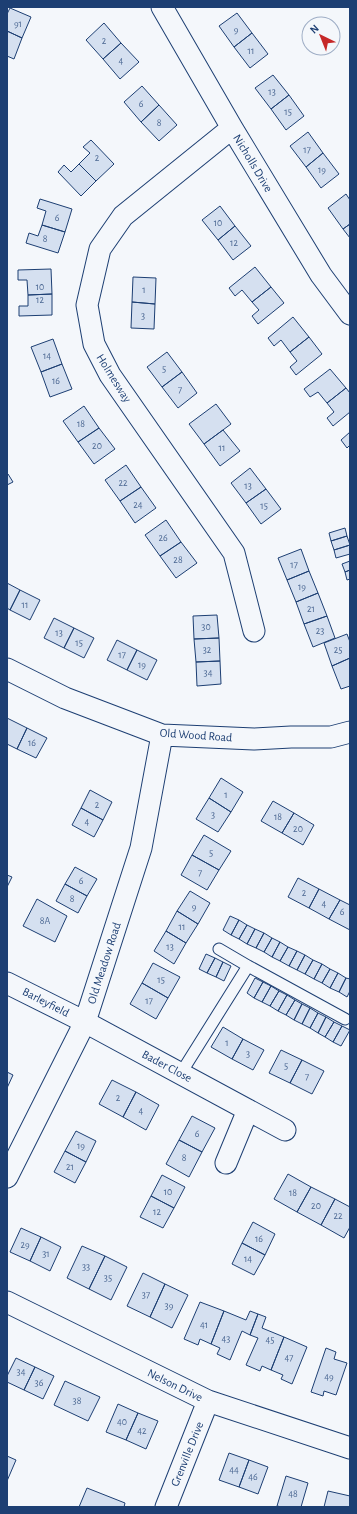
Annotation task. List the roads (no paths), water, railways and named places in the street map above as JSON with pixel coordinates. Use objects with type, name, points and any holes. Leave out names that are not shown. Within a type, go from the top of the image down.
[{"type":"street","name":"Nicholls Drive","points":[[162,7],[232,128],[321,275],[350,314]]},
{"type":"street","name":"Holmesway","points":[[232,128],[123,216],[100,249],[87,305],[94,344],[110,375],[234,552],[254,631]]},
{"type":"street","name":"Old Wood Road","points":[[7,669],[65,698],[162,735],[254,739],[331,737],[350,732]]},
{"type":"street","name":"Old Meadow Road","points":[[7,1177],[85,1022],[141,848],[162,735]]},
{"type":"street","name":"Barleyfield","points":[[7,983],[85,1022]]},
{"type":"street","name":"Bader Close","points":[[85,1022],[285,1130]]},
{"type":"street","points":[[226,1163],[248,1110]]},
{"type":"street","name":"Nelson Drive","points":[[7,1302],[208,1401],[350,1448]]},
{"type":"street","name":"Grenville Drive","points":[[166,1507],[208,1401]]},
{"type":"lane","points":[[219,949],[345,1018]]},
{"type":"lane","points":[[181,1073],[248,966]]}]
